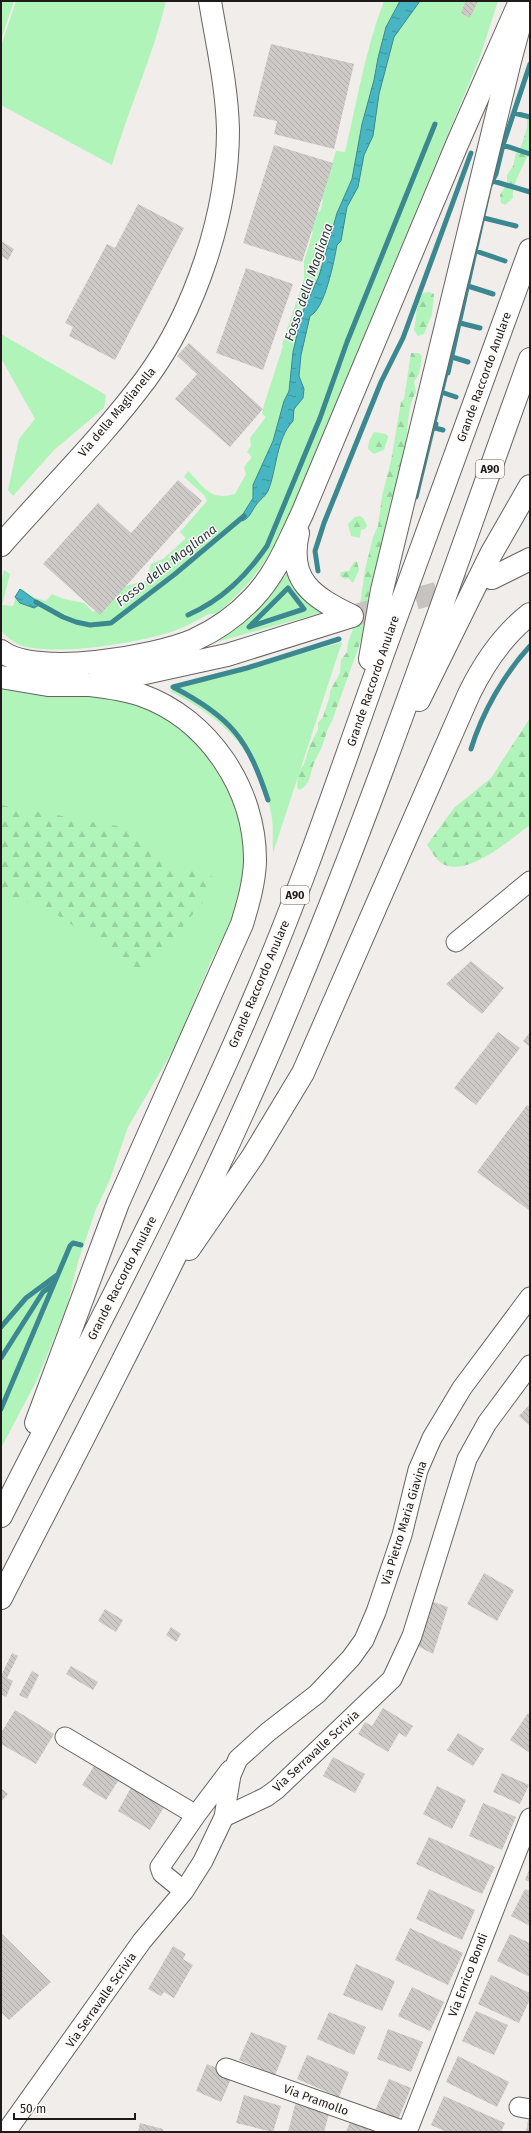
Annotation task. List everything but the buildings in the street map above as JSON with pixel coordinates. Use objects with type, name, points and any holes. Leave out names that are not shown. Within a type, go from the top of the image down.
[{"type":"main road","name":"Via della Maglianella","points":[[1,545],[104,430],[145,380],[160,359],[181,319],[198,280],[210,245],[224,184],[227,154],[228,128],[222,66],[210,1]]},
{"type":"main road","points":[[2,664],[28,662],[83,663],[147,653],[193,640],[224,623],[253,598],[274,572],[302,514],[458,142],[520,1]]},
{"type":"main road","points":[[358,723],[382,590],[510,61],[526,1]]},
{"type":"main road","name":"Grande Raccordo Anulare","points":[[1,1516],[142,1240],[214,1089],[272,956],[530,250]]},
{"type":"main road","name":"A90","points":[[1,1598],[152,1302],[242,1115],[294,996],[377,786],[530,359]]},
{"type":"main road","points":[[377,786],[470,597],[530,486]]},
{"type":"main road","points":[[90,685],[227,655],[352,616],[321,600],[313,594],[301,578],[295,560],[294,551],[302,514]]},
{"type":"main road","points":[[530,559],[492,578],[530,572]]},
{"type":"main road","points":[[152,1302],[246,1167],[292,1094],[317,1044],[468,694],[494,651],[516,625],[530,614]]},
{"type":"main road","points":[[2,664],[48,685],[90,685],[120,689],[152,699],[187,720],[207,739],[227,763],[241,792],[253,836],[255,862],[252,890],[242,924],[118,1203],[39,1412],[25,1469]]},
{"type":"street","points":[[456,942],[530,881]]},
{"type":"street","name":"Via Pietro Maria Giavina","points":[[224,1817],[234,1766],[238,1759],[268,1732],[317,1694],[351,1658],[364,1640],[376,1612],[402,1535],[418,1470],[432,1438],[462,1388],[530,1297]]},
{"type":"street","name":"Via Serravalle Scrivia","points":[[6,2132],[142,1941],[184,1891],[203,1861],[224,1817],[266,1797],[277,1789],[392,1679],[412,1636],[467,1460],[487,1423],[530,1365]]},
{"type":"street","points":[[66,1737],[196,1815]]},
{"type":"street","points":[[184,1891],[162,1873],[160,1867],[196,1815],[234,1766]]},
{"type":"street","name":"Via Enrico Bondi","points":[[407,2132],[530,1818]]},
{"type":"street","name":"Via Pramollo","points":[[226,2068],[407,2132]]},
{"type":"green space","points":[[1,1],[14,1],[1,40]]},
{"type":"green space","points":[[16,1],[166,1],[161,22],[112,165],[1,105],[1,46]]},
{"type":"green space","points":[[384,1],[498,1],[480,57],[284,527],[277,540],[255,575],[227,605],[216,614],[209,614],[176,630],[118,644],[76,649],[38,649],[23,646],[14,642],[1,631],[1,581],[4,570],[10,574],[2,605],[13,606],[22,589],[33,597],[46,601],[52,594],[64,599],[84,603],[93,612],[98,610],[118,588],[146,581],[151,564],[163,559],[186,538],[180,532],[207,501],[204,495],[184,477],[188,471],[208,492],[220,496],[235,494],[246,474],[244,467],[252,457],[247,452],[251,446],[250,438],[266,417],[262,414],[264,405],[283,346],[282,344],[304,279],[304,261],[313,232],[310,231],[317,211],[320,212],[323,200],[321,199],[336,151],[345,152],[366,57]]},
{"type":"green space","points":[[530,115],[529,152],[517,179],[513,192],[513,198],[505,205],[501,203],[500,195],[507,183],[507,175],[513,166],[516,153],[520,149],[527,128],[527,119]]},
{"type":"green space","points":[[429,292],[434,294],[432,314],[424,334],[418,336],[414,330],[417,306],[423,293]]},
{"type":"green space","points":[[1,334],[106,395],[104,408],[54,450],[13,496],[8,490],[19,439],[35,419],[1,358]]},
{"type":"green space","points":[[411,353],[419,353],[422,356],[419,374],[414,382],[416,392],[411,403],[399,477],[388,512],[364,632],[332,721],[314,763],[310,778],[304,788],[300,790],[297,788],[298,774],[304,764],[310,745],[318,730],[318,723],[323,717],[330,691],[340,673],[341,660],[347,652],[348,642],[361,609],[360,605],[365,570],[373,537],[378,526],[382,496],[391,461],[401,402],[404,399]]},
{"type":"green space","points":[[374,432],[386,434],[388,437],[384,450],[374,454],[368,449],[369,441]]},
{"type":"green space","points":[[360,516],[364,519],[367,526],[365,529],[361,530],[360,538],[351,536],[348,524],[355,517]]},
{"type":"green space","points":[[354,562],[357,562],[359,570],[353,583],[348,578],[345,579],[340,576],[341,572],[349,571]]},
{"type":"green space","points":[[288,571],[325,612],[209,644],[243,621],[253,612],[280,583]]},
{"type":"green space","points":[[342,642],[273,853],[272,818],[266,792],[258,772],[248,755],[236,739],[206,712],[169,691]]},
{"type":"green space","points":[[1,687],[86,693],[148,705],[193,737],[231,786],[246,840],[245,866],[230,924],[210,963],[176,1045],[128,1127],[109,1182],[96,1209],[78,1262],[67,1306],[37,1380],[1,1448]]},
{"type":"green space","points":[[530,718],[530,825],[500,848],[474,862],[462,866],[450,866],[440,862],[427,845],[454,808],[491,778]]},
{"type":"green space","points":[[1,805],[117,826],[151,842],[175,872],[200,870],[212,876],[203,902],[150,966],[133,970],[110,950],[39,903],[1,900]]},
{"type":"water","points":[[400,1],[420,1],[394,37],[379,94],[373,136],[364,155],[358,187],[347,207],[341,241],[337,245],[331,273],[324,295],[315,312],[310,316],[301,355],[299,376],[304,389],[303,398],[294,409],[293,421],[283,436],[268,491],[257,503],[249,516],[242,521],[240,519],[253,498],[253,485],[273,441],[284,401],[289,391],[293,352],[299,320],[319,276],[337,213],[352,179],[362,124],[386,27]]},
{"type":"water","points":[[20,589],[41,604],[34,608],[20,603],[15,597]]},
{"type":"waterway","points":[[488,189],[496,174],[503,145],[530,64]]},
{"type":"waterway","points":[[514,113],[530,117]]},
{"type":"waterway","points":[[188,615],[212,602],[232,586],[251,567],[267,546],[320,418],[347,342],[435,124]]},
{"type":"waterway","points":[[503,145],[530,154]]},
{"type":"waterway","points":[[318,571],[315,551],[324,523],[381,382],[403,338],[471,153]]},
{"type":"waterway","points":[[493,181],[530,192]]},
{"type":"waterway","points":[[448,373],[489,189]]},
{"type":"waterway","points":[[484,218],[516,226]]},
{"type":"waterway","points":[[476,251],[505,261]]},
{"type":"waterway","points":[[468,286],[493,294]]},
{"type":"waterway","points":[[460,323],[480,328]]},
{"type":"waterway","points":[[452,357],[468,362]]},
{"type":"waterway","points":[[416,497],[447,369]]},
{"type":"waterway","points":[[444,393],[456,397]]},
{"type":"waterway","points":[[436,424],[435,428],[443,430]]},
{"type":"waterway","name":"Fosso della Magliana","points":[[36,602],[63,617],[76,622],[90,625],[111,623],[175,574],[244,516]]},
{"type":"waterway","points":[[288,588],[304,609],[249,627],[288,588]]},
{"type":"waterway","points":[[268,800],[253,761],[235,732],[210,709],[173,687],[247,668],[339,639]]},
{"type":"waterway","points":[[471,749],[481,722],[495,694],[511,669],[530,646]]},
{"type":"waterway","points":[[1,1409],[70,1246],[73,1243],[81,1245]]},
{"type":"waterway","points":[[1,1327],[26,1298],[57,1275]]},
{"type":"waterway","points":[[1,1358],[43,1292],[52,1285]]},
{"type":"tunnel","points":[[352,616],[492,578]]}]
